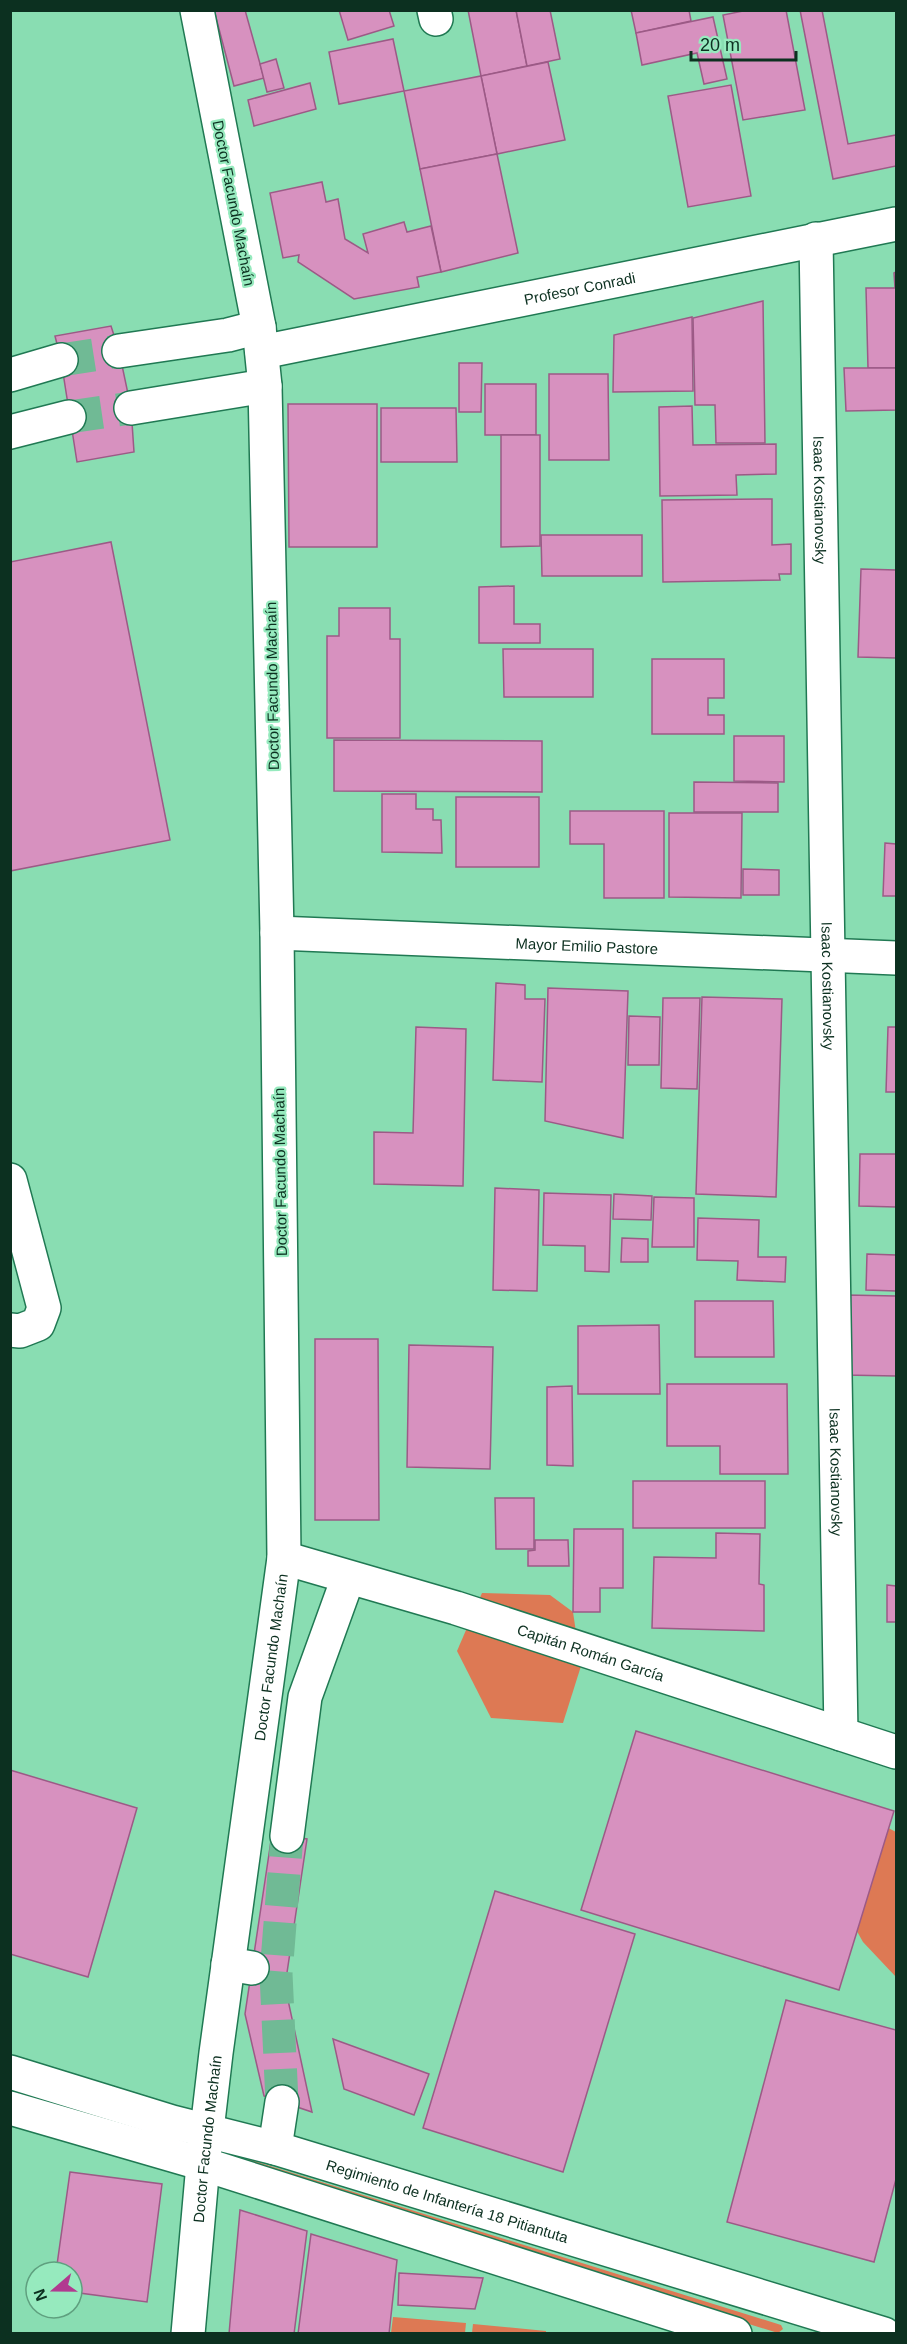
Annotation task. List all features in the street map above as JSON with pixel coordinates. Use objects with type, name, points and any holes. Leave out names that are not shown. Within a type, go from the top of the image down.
[{"type":"main road","name":"Doctor Facundo Machaín","points":[[188,2334],[203,2164],[240,1966],[269,1666],[284,1558],[277,933],[265,386],[260,340],[197,10]]},
{"type":"main road","name":"Profesor Conradi","points":[[119,351],[228,335],[260,340],[897,224]]},
{"type":"main road","name":"Isaac Kostianovsky","points":[[816,239],[841,1734]]},
{"type":"main road","points":[[10,375],[61,360]]},
{"type":"main road","points":[[131,408],[265,386]]},
{"type":"main road","points":[[10,432],[69,417]]},
{"type":"main road","name":"Mayor Emilio Pastore","points":[[277,933],[827,957],[897,958]]},
{"type":"main road","points":[[10,1180],[44,1308],[38,1324],[20,1331],[10,1330]]},
{"type":"main road","name":"Capitán Román García","points":[[284,1558],[456,1608],[897,1752]]},
{"type":"main road","points":[[287,1836],[305,1697],[348,1578]]},
{"type":"main road","points":[[269,1666],[305,1697]]},
{"type":"main road","name":"Regimiento de Infantería 18 Pitiantuta","points":[[10,2072],[208,2132],[275,2148],[817,2324],[884,2334]]},
{"type":"main road","points":[[275,2148],[282,2102]]},
{"type":"main road","points":[[10,2108],[203,2164],[735,2334]]},
{"type":"main road","points":[[894,2334],[897,2319]]},
{"type":"shaded area","points":[[482,1593],[550,1595],[573,1612],[581,1666],[563,1723],[491,1718],[457,1651]]},
{"type":"shaded area","points":[[875,1821],[896,1832],[896,1977],[863,1942],[835,1892]]},
{"type":"shaded area","points":[[238,2156],[781,2325],[783,2329],[778,2333],[235,2164],[234,2158]]},
{"type":"shaded area","points":[[393,2317],[466,2323],[465,2333],[391,2333]]},
{"type":"shaded area","points":[[473,2324],[546,2331],[546,2333],[472,2333]]},
{"type":"building","points":[[214,10],[245,10],[264,78],[234,86]]},
{"type":"building","points":[[339,10],[389,10],[394,26],[348,40]]},
{"type":"building","points":[[468,10],[516,10],[527,66],[481,76]]},
{"type":"building","points":[[516,10],[550,10],[560,59],[527,66]]},
{"type":"building","points":[[631,10],[689,10],[691,21],[636,33]]},
{"type":"building","points":[[748,10],[786,10],[805,110],[743,120],[723,15]]},
{"type":"building","points":[[800,10],[822,10],[848,144],[896,135],[896,166],[833,179]]},
{"type":"building","points":[[713,17],[727,79],[704,84],[697,53],[642,65],[636,33]]},
{"type":"building","points":[[393,39],[404,91],[339,104],[329,52]]},
{"type":"building","points":[[276,59],[284,88],[267,92],[260,64]]},
{"type":"building","points":[[548,62],[565,140],[497,154],[481,76]]},
{"type":"building","points":[[481,76],[497,154],[420,169],[404,91]]},
{"type":"building","points":[[310,83],[316,109],[254,126],[248,100]]},
{"type":"building","points":[[731,85],[751,196],[688,207],[668,96]]},
{"type":"building","points":[[497,154],[518,253],[441,272],[420,169]]},
{"type":"building","points":[[322,182],[326,202],[338,199],[345,239],[368,253],[363,234],[404,222],[407,232],[431,226],[441,272],[417,277],[419,287],[354,299],[298,262],[299,255],[283,258],[270,193]]},
{"type":"building","points":[[896,272],[896,368],[868,368],[866,288],[895,288],[894,273]]},
{"type":"building","points":[[763,301],[765,443],[716,443],[715,405],[695,405],[693,318]]},
{"type":"building","points":[[692,317],[693,391],[613,392],[614,335]]},
{"type":"building","points":[[111,326],[119,351],[131,408],[134,452],[77,462],[55,336]]},
{"type":"building","points":[[459,363],[482,363],[481,412],[459,412]]},
{"type":"building","points":[[844,368],[896,368],[896,410],[846,411]]},
{"type":"building","points":[[549,374],[608,374],[609,460],[549,460]]},
{"type":"building","points":[[485,384],[536,384],[536,435],[485,435]]},
{"type":"building","points":[[288,404],[377,404],[377,547],[289,547]]},
{"type":"building","points":[[692,406],[693,445],[776,444],[776,474],[736,475],[737,495],[660,496],[659,407]]},
{"type":"building","points":[[381,408],[456,408],[457,462],[381,462]]},
{"type":"building","points":[[501,435],[540,435],[540,546],[501,547]]},
{"type":"building","points":[[772,499],[772,545],[791,544],[791,574],[779,574],[780,580],[663,582],[662,500]]},
{"type":"building","points":[[541,535],[642,535],[642,576],[542,576]]},
{"type":"building","points":[[111,542],[170,840],[10,871],[10,562]]},
{"type":"building","points":[[861,569],[896,570],[896,658],[858,657]]},
{"type":"building","points":[[514,586],[514,624],[540,624],[540,643],[479,643],[479,587]]},
{"type":"building","points":[[339,608],[390,608],[390,639],[400,639],[400,738],[327,738],[327,636],[339,636]]},
{"type":"building","points":[[503,649],[593,649],[593,697],[504,697]]},
{"type":"building","points":[[652,659],[724,659],[724,698],[708,698],[708,715],[724,715],[724,734],[652,734]]},
{"type":"building","points":[[734,736],[784,736],[784,782],[734,781]]},
{"type":"building","points":[[334,740],[542,741],[542,792],[334,791]]},
{"type":"building","points":[[694,782],[778,783],[778,812],[694,812]]},
{"type":"building","points":[[382,794],[416,794],[416,809],[433,809],[433,820],[441,820],[442,853],[382,852]]},
{"type":"building","points":[[456,797],[539,797],[539,867],[456,867]]},
{"type":"building","points":[[570,811],[664,811],[664,898],[604,898],[604,844],[570,844]]},
{"type":"building","points":[[669,813],[742,813],[741,898],[669,897]]},
{"type":"building","points":[[885,843],[896,844],[896,896],[883,896]]},
{"type":"building","points":[[743,869],[779,870],[779,895],[743,895]]},
{"type":"building","points":[[496,983],[525,985],[525,999],[545,999],[542,1082],[493,1080]]},
{"type":"building","points":[[548,988],[628,991],[623,1138],[545,1121]]},
{"type":"building","points":[[702,997],[782,999],[776,1197],[696,1194]]},
{"type":"building","points":[[663,998],[700,998],[697,1089],[661,1088]]},
{"type":"building","points":[[629,1016],[660,1017],[659,1065],[628,1065]]},
{"type":"building","points":[[416,1027],[466,1029],[463,1186],[374,1184],[374,1132],[413,1133]]},
{"type":"building","points":[[888,1027],[896,1027],[896,1092],[886,1092]]},
{"type":"building","points":[[860,1154],[896,1154],[896,1207],[859,1206]]},
{"type":"building","points":[[495,1188],[539,1190],[537,1291],[493,1290]]},
{"type":"building","points":[[544,1193],[611,1195],[609,1272],[585,1271],[585,1246],[543,1245]]},
{"type":"building","points":[[614,1194],[652,1196],[651,1220],[613,1219]]},
{"type":"building","points":[[654,1197],[694,1198],[694,1247],[652,1247]]},
{"type":"building","points":[[698,1218],[759,1220],[758,1257],[786,1257],[785,1282],[737,1280],[738,1261],[697,1260]]},
{"type":"building","points":[[622,1238],[648,1239],[648,1262],[621,1262]]},
{"type":"building","points":[[867,1254],[896,1255],[896,1291],[866,1290]]},
{"type":"building","points":[[846,1295],[896,1296],[896,1376],[844,1375]]},
{"type":"building","points":[[695,1301],[773,1301],[774,1357],[695,1357]]},
{"type":"building","points":[[659,1325],[660,1394],[578,1394],[578,1326]]},
{"type":"building","points":[[315,1339],[378,1339],[379,1520],[315,1520]]},
{"type":"building","points":[[409,1345],[493,1347],[490,1469],[407,1467]]},
{"type":"building","points":[[667,1384],[787,1384],[788,1474],[720,1474],[720,1446],[667,1446]]},
{"type":"building","points":[[572,1386],[573,1466],[547,1465],[547,1387]]},
{"type":"building","points":[[633,1481],[765,1481],[765,1528],[633,1528]]},
{"type":"building","points":[[495,1498],[534,1498],[534,1549],[496,1549]]},
{"type":"building","points":[[574,1529],[623,1529],[623,1588],[600,1588],[600,1612],[573,1612]]},
{"type":"building","points":[[716,1533],[760,1534],[759,1584],[764,1585],[764,1631],[652,1628],[654,1557],[716,1558]]},
{"type":"building","points":[[535,1540],[568,1540],[569,1566],[528,1566],[528,1551],[535,1550]]},
{"type":"building","points":[[887,1585],[896,1586],[896,1622],[887,1622]]},
{"type":"building","points":[[636,1731],[894,1811],[839,1990],[581,1910]]},
{"type":"building","points":[[10,1770],[137,1808],[88,1977],[10,1954]]},
{"type":"building","points":[[272,1834],[307,1839],[285,1986],[312,2112],[264,2096],[245,2014]]},
{"type":"building","points":[[495,1891],[635,1934],[563,2172],[423,2128]]},
{"type":"building","points":[[786,2000],[896,2030],[896,2179],[874,2262],[727,2222]]},
{"type":"building","points":[[333,2039],[429,2074],[414,2115],[344,2089]]},
{"type":"building","points":[[70,2172],[162,2184],[147,2302],[84,2294],[84,2260],[58,2260]]},
{"type":"building","points":[[240,2210],[307,2231],[294,2334],[229,2334]]},
{"type":"building","points":[[311,2234],[397,2260],[389,2334],[298,2334]]},
{"type":"building","points":[[399,2273],[483,2278],[475,2309],[398,2305]]},
{"type":"tunnel","points":[[61,360],[119,351]]},
{"type":"tunnel","points":[[69,417],[131,408]]},
{"type":"tunnel","points":[[282,2102],[276,1974],[287,1836]]}]
